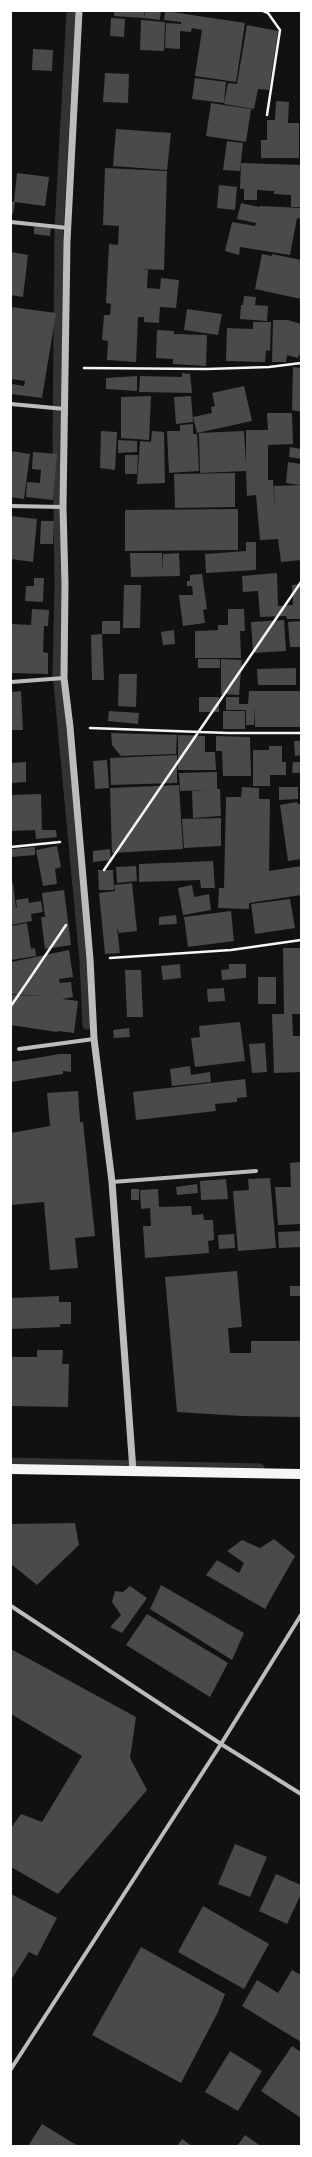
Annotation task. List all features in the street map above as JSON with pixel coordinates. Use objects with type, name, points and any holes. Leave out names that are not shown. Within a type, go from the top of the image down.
[{"type":"main road","points":[[11,1469],[299,1474]]},
{"type":"street","points":[[79,11],[69,228],[63,507],[65,584],[64,678],[70,727],[78,840],[90,960],[94,1039],[112,1182],[133,1471]]},
{"type":"street","points":[[11,222],[69,228]]},
{"type":"street","points":[[11,404],[65,409]]},
{"type":"street","points":[[11,506],[63,507]]},
{"type":"street","points":[[11,682],[64,678]]},
{"type":"street","points":[[19,1050],[94,1039]]},
{"type":"street","points":[[112,1182],[256,1171]]},
{"type":"street","points":[[11,1606],[221,1744],[301,1794]]},
{"type":"street","points":[[11,2069],[221,1744],[301,1615]]},
{"type":"path","points":[[263,11],[268,13],[280,30],[267,116]]},
{"type":"path","points":[[66,368],[207,369],[269,367],[301,363]]},
{"type":"path","points":[[100,875],[301,582]]},
{"type":"path","points":[[70,727],[228,733],[301,733]]},
{"type":"path","points":[[11,847],[78,840]]},
{"type":"path","points":[[11,1006],[69,921]]},
{"type":"path","points":[[90,960],[230,950],[301,940]]},
{"type":"building","points":[[114,11],[144,11],[144,18],[114,16]]},
{"type":"building","points":[[145,11],[161,11],[160,20],[144,18]]},
{"type":"building","points":[[165,11],[245,23],[236,82],[195,76],[202,30],[192,28],[191,32],[180,31],[180,49],[165,48],[166,23],[181,24],[181,22],[164,20]]},
{"type":"building","points":[[111,18],[125,19],[124,37],[110,36]]},
{"type":"building","points":[[141,20],[165,22],[164,51],[140,50]]},
{"type":"building","points":[[247,25],[278,31],[269,90],[258,89],[254,109],[224,104],[228,83],[237,84]]},
{"type":"building","points":[[33,49],[53,50],[52,71],[32,70]]},
{"type":"building","points":[[105,73],[129,74],[128,103],[103,102]]},
{"type":"building","points":[[195,78],[226,82],[224,103],[192,99]]},
{"type":"building","points":[[276,101],[289,102],[288,123],[299,123],[299,158],[261,158],[261,140],[267,140],[267,120],[275,120]]},
{"type":"building","points":[[211,103],[251,109],[246,142],[206,136]]},
{"type":"building","points":[[116,129],[171,133],[167,170],[113,166]]},
{"type":"building","points":[[227,141],[243,143],[240,171],[223,170]]},
{"type":"building","points":[[241,163],[301,165],[301,207],[291,207],[291,195],[274,194],[274,191],[257,190],[257,200],[244,200],[244,189],[240,189]]},
{"type":"building","points":[[105,168],[167,171],[164,270],[140,269],[148,270],[147,288],[160,289],[161,278],[179,280],[176,308],[160,307],[159,323],[144,322],[144,317],[138,317],[136,362],[107,360],[108,341],[102,340],[104,315],[110,315],[111,304],[117,305],[106,303],[109,244],[118,245],[119,226],[103,225]]},
{"type":"building","points":[[17,173],[49,177],[45,206],[15,202],[13,214],[11,214],[11,201],[14,202]]},
{"type":"building","points":[[219,185],[237,187],[235,210],[217,208]]},
{"type":"building","points":[[241,203],[259,207],[301,208],[301,219],[297,218],[290,255],[240,247],[239,255],[225,251],[232,222],[255,226],[256,223],[237,219]]},
{"type":"building","points":[[34,227],[51,228],[50,236],[34,234]]},
{"type":"building","points":[[11,252],[28,255],[23,297],[11,295]]},
{"type":"building","points":[[262,254],[272,256],[272,254],[301,260],[301,299],[255,289]]},
{"type":"building","points":[[244,296],[256,297],[255,305],[268,306],[267,321],[240,319],[241,305],[243,305]]},
{"type":"building","points":[[11,307],[56,313],[42,398],[11,394],[12,384],[24,386],[25,381],[11,379]]},
{"type":"building","points":[[187,309],[222,314],[218,335],[184,330]]},
{"type":"building","points":[[273,320],[288,320],[301,324],[301,356],[299,355],[298,358],[287,355],[286,362],[272,362]]},
{"type":"building","points":[[253,322],[271,322],[270,351],[266,350],[265,362],[226,361],[227,328],[253,329]]},
{"type":"building","points":[[157,330],[174,331],[174,334],[207,335],[206,366],[173,364],[173,359],[156,358]]},
{"type":"building","points":[[293,367],[301,368],[301,412],[292,410]]},
{"type":"building","points":[[182,373],[190,374],[192,393],[139,392],[140,376],[182,377]]},
{"type":"building","points":[[137,376],[137,391],[106,389],[106,378]]},
{"type":"building","points":[[244,386],[252,421],[197,433],[193,417],[212,413],[211,407],[215,406],[212,393]]},
{"type":"building","points":[[151,396],[149,440],[121,438],[121,397]]},
{"type":"building","points":[[191,396],[193,422],[176,424],[174,397]]},
{"type":"building","points":[[267,413],[292,413],[293,444],[268,445],[268,480],[273,480],[275,509],[274,486],[301,485],[301,560],[281,562],[278,539],[260,540],[256,495],[247,496],[246,471],[200,473],[199,433],[244,431],[246,464],[246,430],[268,430]]},
{"type":"building","points":[[193,424],[193,434],[197,434],[199,471],[169,473],[167,431],[180,431],[180,425]]},
{"type":"building","points":[[101,431],[117,432],[115,470],[100,468]]},
{"type":"building","points":[[152,431],[164,432],[165,483],[137,484],[140,441],[151,442]]},
{"type":"building","points":[[118,440],[137,441],[137,452],[118,453]]},
{"type":"building","points":[[290,447],[301,449],[301,459],[289,457]]},
{"type":"building","points":[[11,451],[30,454],[24,499],[11,497]]},
{"type":"building","points":[[33,452],[57,454],[53,500],[26,497],[27,482],[40,483],[41,470],[32,469]]},
{"type":"building","points":[[125,455],[138,455],[137,474],[125,474]]},
{"type":"building","points":[[288,462],[301,464],[301,485],[286,483]]},
{"type":"building","points":[[235,473],[235,507],[175,508],[174,474]]},
{"type":"building","points":[[238,509],[238,550],[125,551],[125,510]]},
{"type":"building","points":[[11,516],[37,519],[33,562],[11,559]]},
{"type":"building","points":[[41,521],[54,521],[53,544],[40,544]]},
{"type":"building","points":[[246,542],[256,542],[256,570],[206,573],[205,554],[246,551]]},
{"type":"building","points":[[130,553],[162,553],[163,574],[163,554],[179,553],[180,576],[131,577]]},
{"type":"building","points":[[277,573],[278,606],[293,605],[292,585],[301,584],[301,619],[287,619],[286,616],[260,617],[258,591],[243,592],[242,576]]},
{"type":"building","points":[[202,574],[207,609],[203,610],[205,623],[183,626],[179,595],[193,595],[192,586],[187,586],[187,581],[190,581],[190,575]]},
{"type":"building","points":[[34,578],[44,578],[43,602],[25,601],[26,586],[34,586]]},
{"type":"building","points":[[124,585],[141,585],[140,628],[123,628]]},
{"type":"building","points":[[32,609],[49,610],[48,626],[44,626],[43,652],[48,653],[48,674],[11,673],[11,624],[31,625]]},
{"type":"building","points":[[228,609],[244,609],[245,631],[240,631],[241,658],[195,658],[195,631],[218,630],[218,625],[228,625]]},
{"type":"building","points":[[284,620],[286,651],[253,653],[251,622]]},
{"type":"building","points":[[102,621],[120,621],[120,634],[102,634]]},
{"type":"building","points":[[301,621],[301,647],[290,647],[288,622]]},
{"type":"building","points":[[174,630],[175,644],[163,645],[161,632]]},
{"type":"building","points":[[102,634],[104,680],[92,680],[91,635]]},
{"type":"building","points":[[198,659],[220,659],[220,668],[198,668]]},
{"type":"building","points":[[221,659],[242,660],[239,695],[221,694]]},
{"type":"building","points":[[296,668],[296,685],[258,685],[257,669]]},
{"type":"building","points":[[119,674],[137,674],[136,707],[118,706]]},
{"type":"building","points":[[21,691],[23,730],[11,730],[11,692]]},
{"type":"building","points":[[249,691],[301,691],[301,727],[255,727],[255,705],[254,725],[246,725],[246,710],[226,710],[226,697],[239,697],[239,704],[248,704]]},
{"type":"building","points":[[199,697],[219,697],[219,712],[199,712]]},
{"type":"building","points":[[109,711],[139,713],[138,724],[108,721]]},
{"type":"building","points":[[223,711],[245,711],[245,729],[223,729]]},
{"type":"building","points":[[111,733],[177,735],[176,754],[121,756],[112,745]]},
{"type":"building","points":[[178,735],[205,736],[205,752],[215,752],[216,770],[178,770]]},
{"type":"building","points":[[216,736],[250,737],[251,776],[223,776],[222,751],[216,751]]},
{"type":"building","points":[[294,741],[301,741],[301,755],[295,756]]},
{"type":"building","points":[[269,746],[282,746],[282,762],[286,762],[286,775],[270,775],[270,786],[253,786],[253,750],[269,750]]},
{"type":"building","points":[[177,755],[177,783],[111,785],[110,758]]},
{"type":"building","points":[[107,760],[109,788],[95,789],[93,761]]},
{"type":"building","points":[[26,762],[26,782],[11,783],[11,763]]},
{"type":"building","points":[[293,762],[301,762],[301,773],[292,773]]},
{"type":"building","points":[[217,772],[217,789],[220,789],[221,816],[193,818],[192,791],[209,790],[180,791],[179,773]]},
{"type":"building","points":[[179,785],[183,849],[112,853],[110,788]]},
{"type":"building","points":[[242,787],[259,788],[259,799],[270,799],[269,871],[301,866],[301,895],[249,903],[249,909],[218,908],[219,888],[224,888],[226,797],[241,797]]},
{"type":"building","points":[[279,787],[298,787],[298,799],[279,800]]},
{"type":"building","points":[[41,794],[42,830],[56,830],[57,837],[36,839],[35,830],[11,831],[11,795]]},
{"type":"building","points":[[297,802],[298,804],[301,804],[301,859],[288,861],[280,805]]},
{"type":"building","points":[[221,818],[221,846],[184,848],[182,819]]},
{"type":"building","points":[[57,846],[61,867],[55,869],[57,884],[43,886],[36,850]]},
{"type":"building","points":[[35,847],[35,855],[11,857],[11,849]]},
{"type":"building","points":[[110,849],[111,860],[93,862],[93,851]]},
{"type":"building","points":[[213,861],[215,888],[201,888],[200,880],[139,882],[139,864]]},
{"type":"building","points":[[136,866],[137,881],[117,883],[116,867]]},
{"type":"building","points":[[98,870],[113,870],[114,890],[99,890]]},
{"type":"building","points":[[13,883],[16,908],[11,909],[11,884]]},
{"type":"building","points":[[132,883],[137,931],[119,933],[117,927],[120,953],[105,954],[99,893],[115,891],[114,885]]},
{"type":"building","points":[[192,885],[194,897],[209,894],[211,910],[183,915],[178,888]]},
{"type":"building","points":[[64,890],[71,945],[45,949],[41,917],[45,917],[42,893]]},
{"type":"building","points":[[28,898],[29,903],[41,901],[43,912],[31,914],[32,921],[11,925],[11,909],[17,908],[16,900]]},
{"type":"building","points":[[290,899],[295,928],[255,934],[251,904]]},
{"type":"building","points":[[231,911],[234,941],[188,947],[184,917]]},
{"type":"building","points":[[176,915],[177,924],[159,925],[159,917]]},
{"type":"building","points":[[27,923],[31,949],[35,948],[36,956],[11,960],[11,926]]},
{"type":"building","points":[[283,948],[300,948],[300,1014],[292,1014],[293,1036],[301,1036],[301,1072],[274,1073],[272,1014],[284,1014]]},
{"type":"building","points":[[69,950],[73,977],[59,979],[60,983],[71,982],[73,997],[62,999],[78,1001],[74,1033],[11,1025],[11,995],[42,996],[11,994],[11,962]]},
{"type":"building","points":[[180,964],[181,978],[163,980],[161,966]]},
{"type":"building","points":[[229,964],[246,964],[246,978],[222,980],[221,970],[229,969]]},
{"type":"building","points":[[125,970],[141,970],[143,1017],[127,1017]]},
{"type":"building","points":[[258,977],[276,977],[276,1004],[258,1004]]},
{"type":"building","points":[[224,988],[225,1001],[208,1002],[207,989]]},
{"type":"building","points":[[240,1022],[245,1061],[195,1067],[191,1038],[200,1037],[199,1026]]},
{"type":"building","points":[[129,1028],[130,1037],[114,1038],[113,1030]]},
{"type":"building","points":[[265,1043],[267,1072],[252,1073],[249,1044]]},
{"type":"building","points":[[60,1054],[71,1054],[71,1072],[63,1071],[63,1074],[11,1082],[11,1062]]},
{"type":"building","points":[[190,1066],[191,1075],[210,1072],[211,1082],[172,1086],[170,1069]]},
{"type":"building","points":[[245,1079],[247,1097],[237,1098],[237,1102],[215,1104],[216,1111],[136,1120],[133,1092]]},
{"type":"building","points":[[78,1091],[80,1122],[83,1122],[95,1236],[75,1238],[78,1268],[50,1270],[44,1202],[11,1205],[11,1133],[50,1126],[47,1093]]},
{"type":"building","points":[[301,1162],[301,1224],[278,1225],[275,1187],[291,1187],[290,1163]]},
{"type":"building","points":[[270,1178],[276,1248],[238,1251],[233,1191],[249,1190],[248,1179]]},
{"type":"building","points":[[226,1179],[228,1199],[201,1200],[200,1181]]},
{"type":"building","points":[[197,1184],[198,1193],[177,1195],[176,1187]]},
{"type":"building","points":[[131,1189],[139,1189],[139,1200],[131,1200]]},
{"type":"building","points":[[158,1189],[159,1207],[191,1206],[192,1215],[203,1214],[204,1220],[213,1220],[214,1240],[208,1241],[209,1253],[145,1258],[143,1226],[151,1226],[150,1208],[141,1209],[140,1190]]},
{"type":"building","points":[[301,1231],[301,1247],[279,1248],[278,1232]]},
{"type":"building","points":[[234,1234],[235,1248],[219,1249],[218,1235]]},
{"type":"building","points":[[237,1271],[242,1327],[228,1328],[230,1353],[251,1353],[251,1341],[301,1341],[301,1417],[241,1416],[177,1412],[165,1277]]},
{"type":"building","points":[[290,1286],[301,1286],[301,1296],[290,1296]]},
{"type":"building","points":[[59,1296],[59,1302],[71,1302],[71,1324],[60,1324],[60,1327],[11,1329],[11,1298]]},
{"type":"building","points":[[37,1350],[63,1350],[62,1364],[69,1364],[68,1407],[11,1406],[11,1357],[37,1357]]},
{"type":"building","points":[[75,1523],[79,1545],[37,1585],[11,1564],[11,1524]]},
{"type":"building","points":[[274,1539],[295,1556],[265,1609],[206,1575],[217,1560],[239,1573],[244,1563],[227,1551],[242,1540],[260,1548]]},
{"type":"building","points":[[161,1585],[244,1633],[232,1660],[150,1609]]},
{"type":"building","points":[[130,1586],[147,1598],[122,1633],[110,1627],[121,1615],[112,1602],[115,1591],[123,1592]]},
{"type":"building","points":[[147,1614],[228,1663],[210,1697],[126,1645]]},
{"type":"building","points":[[11,1649],[136,1717],[130,1758],[147,1790],[58,1894],[11,1867],[11,1828],[21,1814],[42,1822],[82,1756],[11,1714]]},
{"type":"building","points":[[235,1844],[267,1857],[250,1897],[218,1884]]},
{"type":"building","points":[[276,1874],[301,1885],[301,1894],[287,1924],[259,1911]]},
{"type":"building","points":[[11,1894],[57,1918],[37,1956],[29,1952],[11,1980]]},
{"type":"building","points":[[203,1906],[269,1944],[244,1989],[178,1952]]},
{"type":"building","points":[[141,1947],[225,1994],[218,2012],[181,2083],[92,2035]]},
{"type":"building","points":[[292,1970],[301,1975],[301,2042],[242,2006],[257,1980],[278,1993]]},
{"type":"building","points":[[292,2046],[301,2052],[301,2118],[261,2091]]},
{"type":"building","points":[[230,2051],[262,2071],[238,2111],[205,2092]]},
{"type":"building","points":[[42,2124],[78,2146],[28,2146]]},
{"type":"building","points":[[245,2135],[261,2146],[237,2146]]},
{"type":"building","points":[[182,2139],[192,2146],[177,2146]]},
{"type":"waterway","points":[[71,11],[59,229],[57,437],[59,583],[57,673],[84,961],[87,1025]]},
{"type":"waterway","points":[[11,1462],[260,1468]]}]
